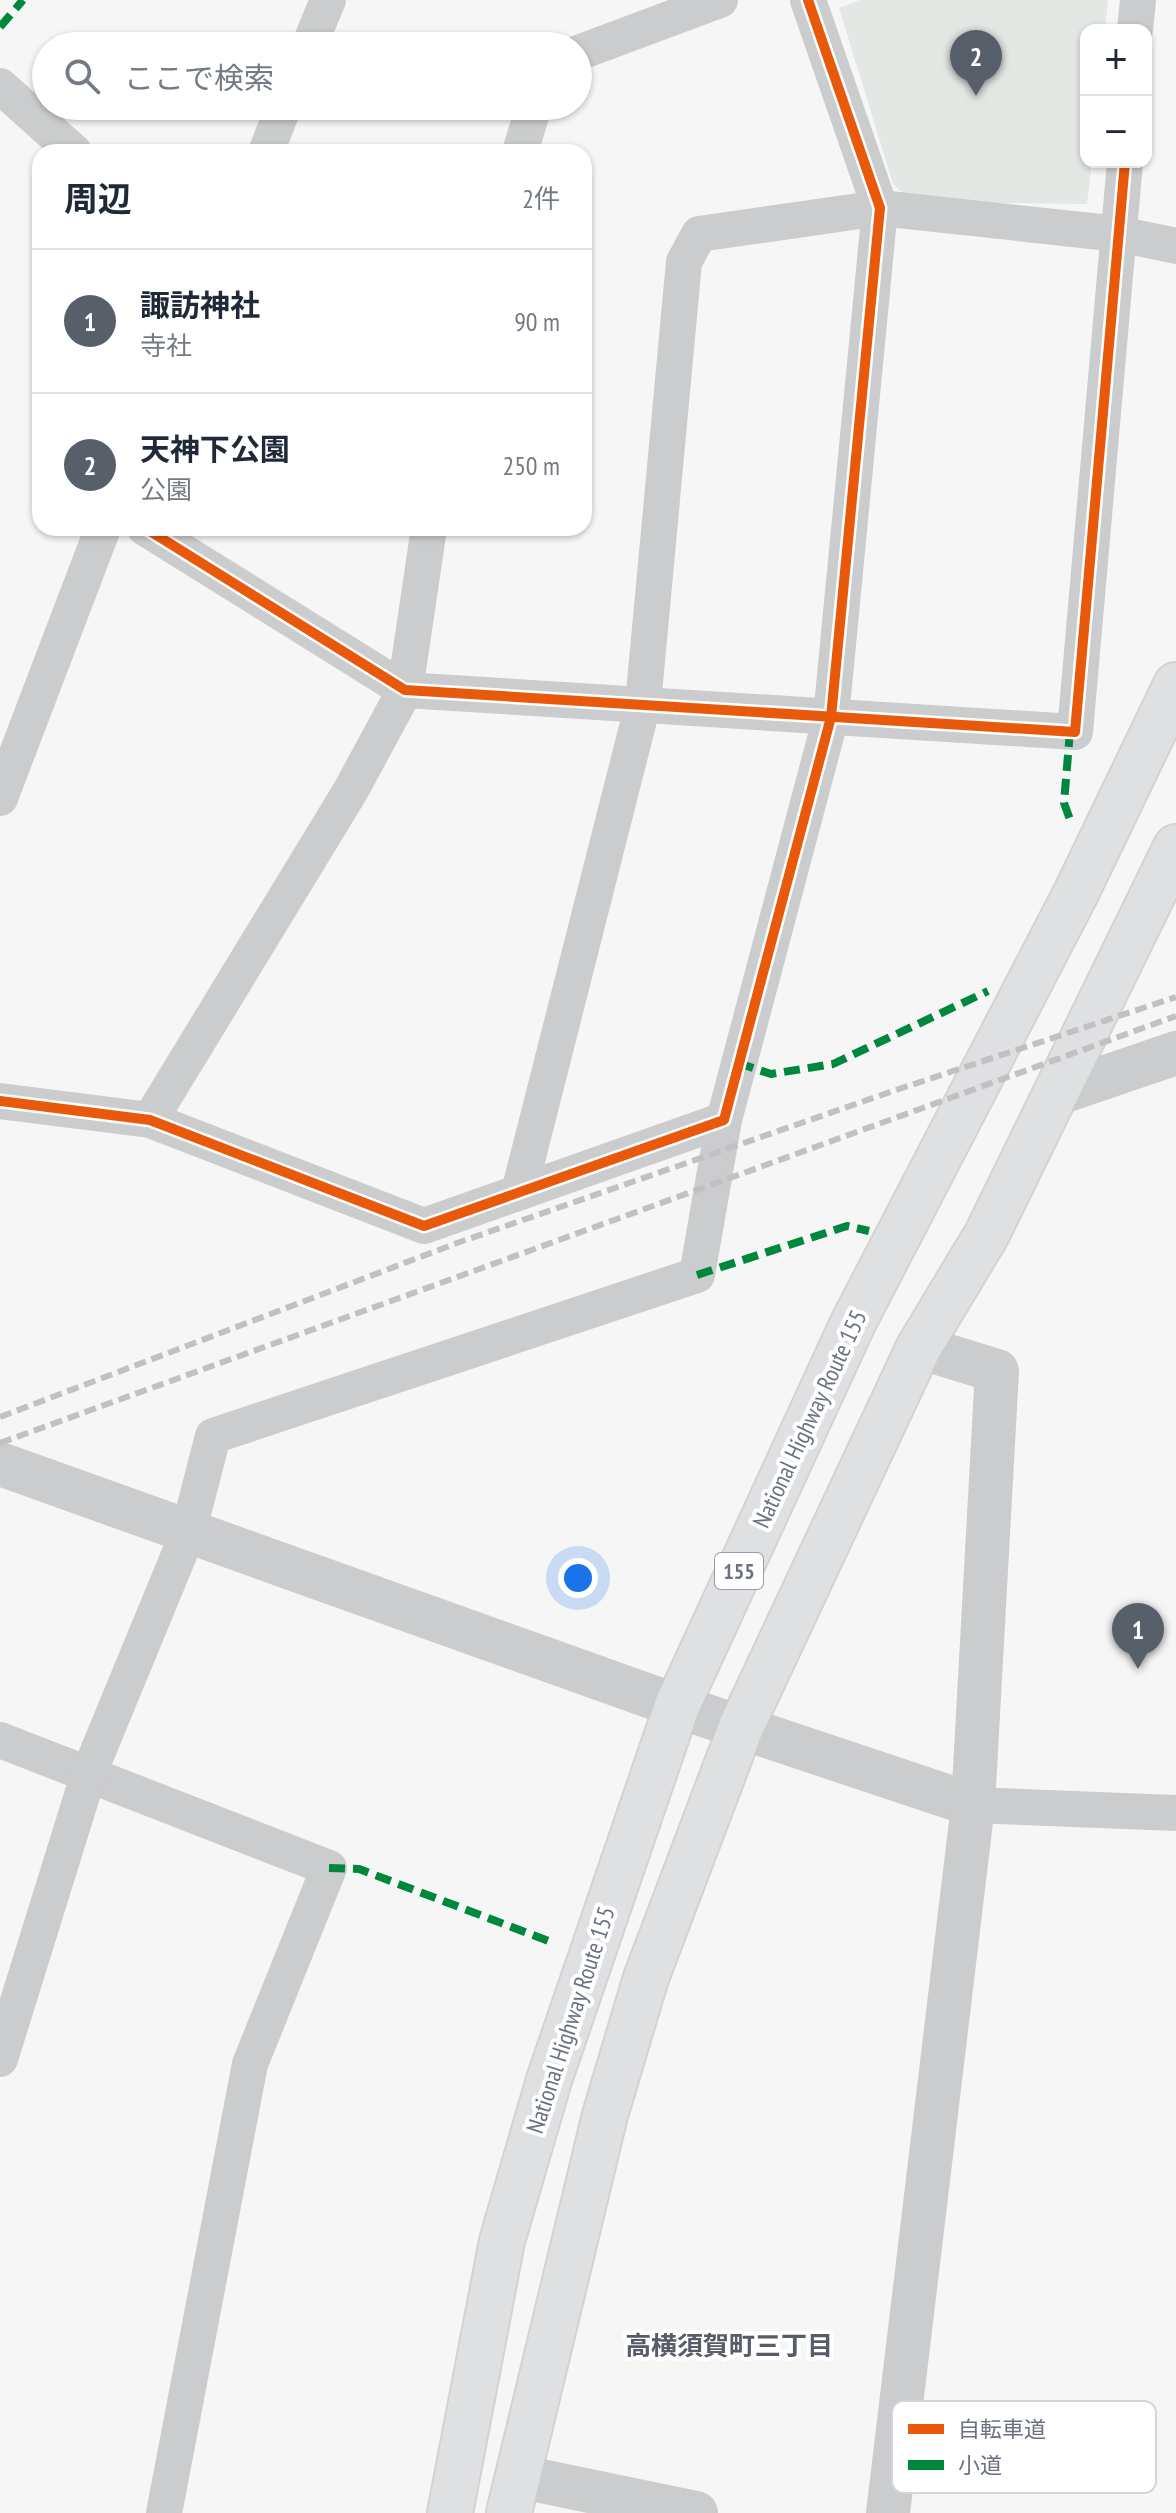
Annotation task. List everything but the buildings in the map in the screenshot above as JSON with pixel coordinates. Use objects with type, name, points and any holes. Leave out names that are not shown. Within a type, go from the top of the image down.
[{"type":"highway","name":"National Highway Route 155","points":[[450,2513],[502,2241],[554,2066],[677,1706],[853,1323],[1076,893],[1176,685]]},
{"type":"highway","points":[[513,2494],[605,2115],[646,1978],[741,1727],[919,1347],[987,1234],[1176,847]]},
{"type":"street","points":[[315,32],[328,0]]},
{"type":"street","points":[[592,48],[720,0]]},
{"type":"street","points":[[0,2059],[89,1773],[188,1533],[213,1436],[697,1275],[724,1120],[831,717],[880,208],[808,0]]},
{"type":"street","points":[[1136,24],[1138,0]]},
{"type":"street","points":[[0,86],[32,115]]},
{"type":"street","points":[[38,120],[65,144]]},
{"type":"street","points":[[269,144],[279,120]]},
{"type":"street","points":[[522,144],[530,120]]},
{"type":"street","points":[[158,536],[405,690],[1075,732],[1124,168]]},
{"type":"street","points":[[519,1192],[643,704],[684,262],[699,234],[880,208],[1119,234],[1176,246]]},
{"type":"street","points":[[0,798],[100,536]]},
{"type":"street","points":[[150,1120],[351,790],[405,690],[428,536]]},
{"type":"street","points":[[1056,1094],[1176,1053]]},
{"type":"street","points":[[0,1101],[150,1120],[424,1226],[724,1120]]},
{"type":"street","points":[[901,2401],[973,1805],[997,1371],[919,1347]]},
{"type":"street","points":[[0,1464],[677,1706],[973,1805],[1176,1813]]},
{"type":"street","points":[[0,1740],[329,1868],[250,2064],[164,2513]]},
{"type":"street","points":[[888,2513],[892,2480]]},
{"type":"street","points":[[513,2494],[696,2513]]},
{"type":"shaded area","points":[[860,0],[1108,0],[1106,24],[1080,24],[1080,168],[1091,168],[1087,204],[912,202],[893,184],[839,8]]},
{"type":"railway","points":[[0,1417],[457,1243],[893,1091],[1176,997]]},
{"type":"railway","points":[[0,1443],[1176,1016]]},
{"type":"marked path","points":[[0,27],[23,0]]},
{"type":"marked path","points":[[1070,731],[1064,803],[1072,825]]},
{"type":"marked path","points":[[738,1063],[771,1074],[833,1064],[988,991]]},
{"type":"marked path","points":[[697,1275],[847,1226],[869,1231]]},
{"type":"marked path","points":[[329,1868],[359,1869],[554,1943]]},
{"type":"cycle path","points":[[0,1101],[150,1120],[424,1226],[724,1120],[831,717],[880,208],[808,0]]},
{"type":"cycle path","points":[[158,536],[405,690],[1075,732],[1124,168]]},
{"type":"place","name":"天神下公園","points":[[976,96]]},
{"type":"place","name":"諏訪神社","points":[[1138,1669]]},
{"type":"district","name":"高横須賀町三丁目","points":[[729,2346]]}]
